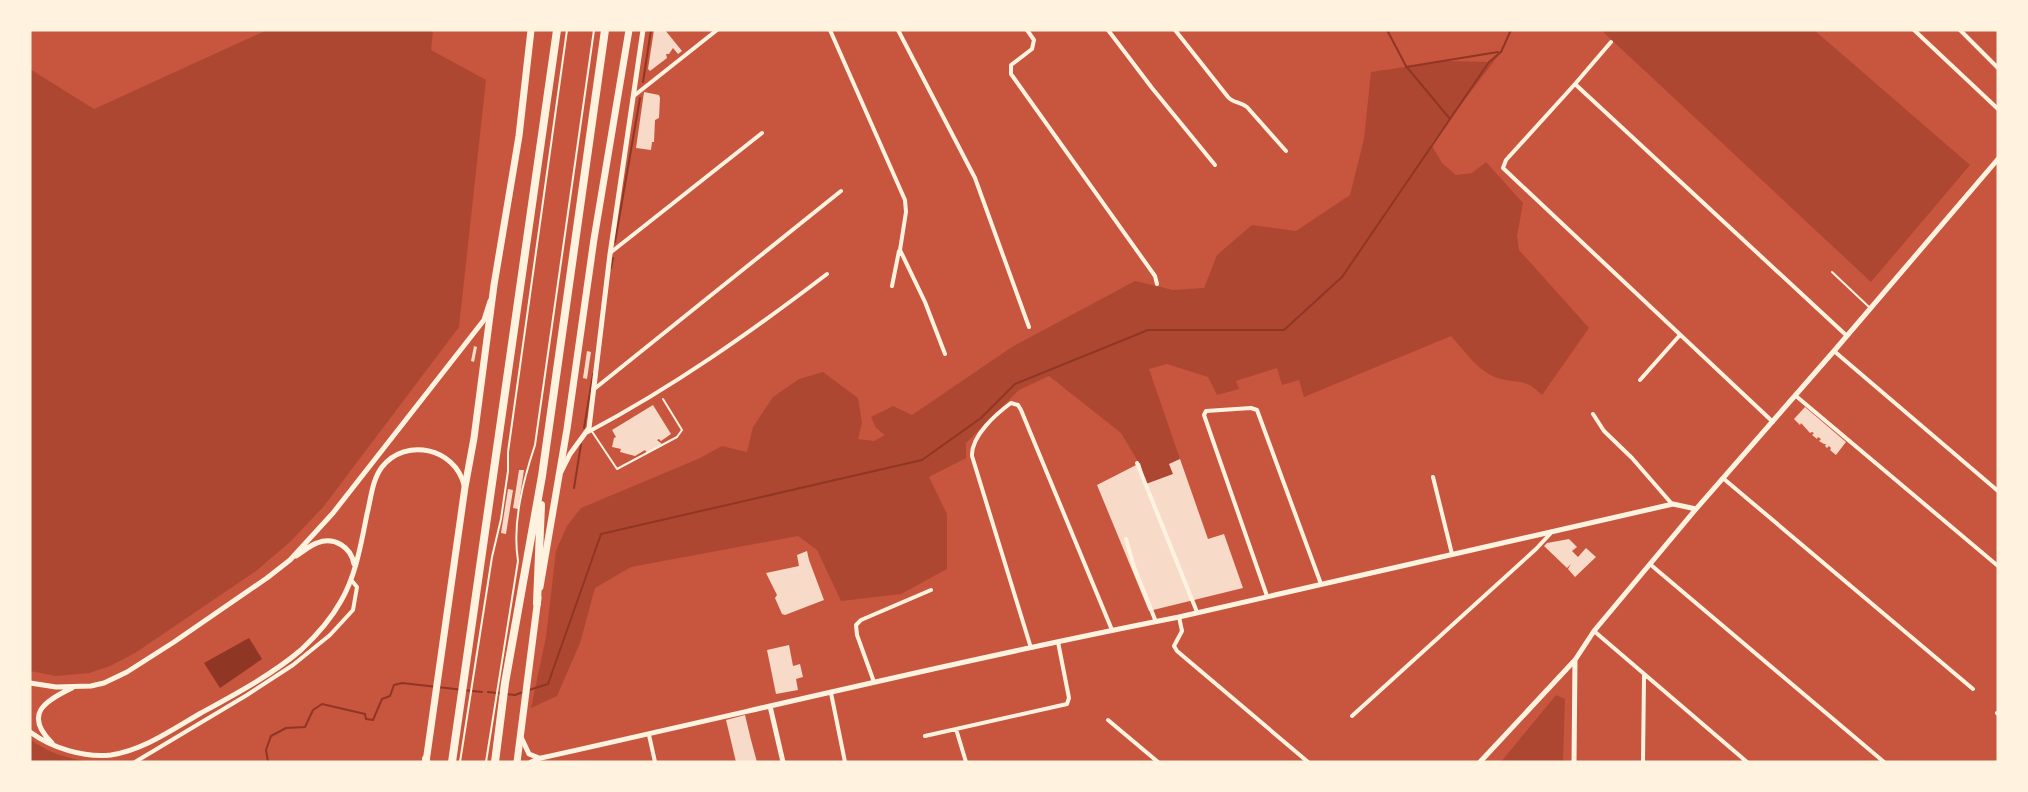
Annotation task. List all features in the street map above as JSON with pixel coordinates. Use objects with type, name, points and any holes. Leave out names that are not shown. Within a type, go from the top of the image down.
[{"type":"highway","points":[[452,762],[470,673],[557,30]]},
{"type":"highway","points":[[495,762],[502,682],[542,476],[605,30]]},
{"type":"highway","points":[[537,603],[542,476]]},
{"type":"main road","points":[[426,761],[474,438],[494,285],[519,136],[531,30]]},
{"type":"main road","points":[[517,762],[537,603],[629,30]]},
{"type":"street","points":[[590,431],[592,391],[610,254],[643,30]]},
{"type":"street","points":[[635,95],[717,30]]},
{"type":"street","points":[[830,30],[905,200],[906,212],[892,286]]},
{"type":"street","points":[[898,30],[975,178],[1029,327]]},
{"type":"street","points":[[1027,30],[1034,40],[1032,49],[1011,65],[1011,74],[1155,276],[1157,284]]},
{"type":"street","points":[[1108,30],[1215,165]]},
{"type":"street","points":[[1174,30],[1230,100],[1247,107],[1286,151]]},
{"type":"street","points":[[1914,30],[1998,109]]},
{"type":"street","points":[[1960,30],[1998,68]]},
{"type":"street","points":[[1611,42],[1506,160],[1503,168],[1773,422]]},
{"type":"street","points":[[1575,84],[1847,336]]},
{"type":"street","points":[[610,254],[762,133]]},
{"type":"street","points":[[1480,762],[1575,660],[1594,631],[1696,508],[1796,396],[1998,159]]},
{"type":"street","points":[[592,391],[841,192]]},
{"type":"street","points":[[900,250],[925,302],[945,354]]},
{"type":"street","points":[[558,477],[570,454],[590,431],[659,392],[728,347],[828,274]]},
{"type":"street","points":[[290,560],[333,513],[484,320],[494,285]]},
{"type":"street","points":[[1640,380],[1680,335]]},
{"type":"street","points":[[1834,351],[1998,491]]},
{"type":"street","points":[[1796,396],[1998,566]]},
{"type":"street","points":[[1031,648],[972,456],[975,441],[1011,403],[1018,405],[1112,630]]},
{"type":"street","points":[[1267,596],[1204,415],[1206,411],[1251,408],[1257,410],[1321,584]]},
{"type":"street","points":[[1593,414],[1604,431],[1632,458],[1673,504]]},
{"type":"street","points":[[30,732],[70,752],[111,755],[143,746],[235,694],[300,651],[324,626],[352,581],[374,486],[380,469],[394,456],[413,449],[438,453],[457,470],[463,478],[465,487]]},
{"type":"street","points":[[1137,463],[1197,613]]},
{"type":"street","points":[[1433,477],[1452,554]]},
{"type":"street","points":[[1724,478],[1973,689]]},
{"type":"street","points":[[531,762],[770,706],[1550,534],[1673,504],[1696,508]]},
{"type":"street","points":[[1352,716],[1550,534]]},
{"type":"street","points":[[1126,539],[1134,567],[1156,622]]},
{"type":"street","points":[[30,683],[74,687],[104,683],[127,672],[316,543],[329,540],[340,543],[349,551],[354,562],[352,581],[357,587],[353,610],[330,635],[292,665],[247,695],[135,762]]},
{"type":"street","points":[[1651,565],[1884,762]]},
{"type":"street","points":[[875,683],[857,635],[856,624],[931,590]]},
{"type":"street","points":[[1179,617],[1182,631],[1174,646],[1177,651],[1308,762]]},
{"type":"street","points":[[1594,631],[1747,762]]},
{"type":"street","points":[[925,736],[1067,704],[1069,698],[1058,642]]},
{"type":"street","points":[[1574,762],[1575,660]]},
{"type":"street","points":[[1643,762],[1644,675]]},
{"type":"street","points":[[55,746],[45,736],[38,723],[39,712],[45,703],[74,687]]},
{"type":"street","points":[[831,693],[845,762]]},
{"type":"street","points":[[770,706],[783,762]]},
{"type":"street","points":[[1108,720],[1158,762]]},
{"type":"street","points":[[956,729],[966,762]]},
{"type":"street","points":[[519,734],[529,754],[541,758]]},
{"type":"street","points":[[649,735],[655,762]]},
{"type":"lane","points":[[470,673],[501,519],[508,471],[508,452],[567,30]]},
{"type":"lane","points":[[502,682],[518,561],[515,540],[527,469],[535,446],[594,30]]},
{"type":"lane","points":[[1832,272],[1870,308]]},
{"type":"lane","points":[[590,431],[617,469],[677,436],[682,430],[663,399]]},
{"type":"lane","points":[[460,762],[464,708]]},
{"type":"lane","points":[[486,762],[498,712]]},
{"type":"shaded area","points":[[267,30],[433,30],[431,50],[486,80],[459,327],[324,506],[290,542],[256,571],[135,653],[110,666],[89,673],[56,676],[30,671],[30,69],[94,109]]},
{"type":"shaded area","points":[[1601,30],[1814,30],[1970,165],[1871,282]]},
{"type":"shaded area","points":[[1501,52],[1431,144],[1442,163],[1456,175],[1472,173],[1486,162],[1523,203],[1517,236],[1519,250],[1589,328],[1542,395],[1525,383],[1488,374],[1451,336],[1304,397],[1299,380],[1282,385],[1277,368],[1236,381],[1239,389],[1217,395],[1208,377],[1167,364],[1149,369],[1180,459],[1169,464],[1173,474],[1146,484],[1139,463],[1121,433],[1049,376],[1019,390],[966,443],[966,458],[929,477],[947,514],[947,569],[901,594],[841,601],[817,550],[798,536],[631,567],[595,588],[580,643],[557,696],[531,708],[546,637],[556,551],[567,526],[581,508],[698,459],[722,446],[747,452],[753,427],[773,397],[799,379],[823,372],[858,398],[862,423],[858,439],[874,441],[885,435],[876,428],[871,417],[893,406],[912,415],[1012,347],[1135,281],[1173,290],[1204,288],[1217,255],[1252,225],[1296,231],[1350,195],[1364,139],[1371,72],[1445,61],[1489,62]]},
{"type":"shaded area","points":[[249,638],[262,659],[220,688],[204,663]]},
{"type":"shaded area","points":[[1556,695],[1565,699],[1563,762],[1501,762]]},
{"type":"shaded area","points":[[30,739],[59,755],[91,762],[31,762]]},
{"type":"building","points":[[654,30],[665,30],[682,51],[678,54],[673,48],[669,54],[666,54],[667,58],[650,71],[648,69]]},
{"type":"building","points":[[644,92],[659,95],[660,98],[659,118],[655,120],[654,142],[652,142],[651,150],[636,148]]},
{"type":"building","points":[[474,346],[477,347],[474,362],[471,361]]},
{"type":"building","points":[[587,351],[591,352],[587,379],[583,378]]},
{"type":"building","points":[[653,405],[671,434],[661,441],[657,440],[662,444],[647,453],[645,450],[635,456],[612,447],[616,437],[612,430]]},
{"type":"building","points":[[1805,407],[1846,442],[1836,455],[1829,446],[1827,448],[1826,444],[1819,441],[1821,439],[1812,435],[1814,433],[1810,433],[1794,419]]},
{"type":"building","points":[[1180,459],[1208,539],[1224,534],[1243,588],[1149,611],[1097,485],[1140,463],[1146,484],[1173,474],[1169,464]]},
{"type":"building","points":[[519,470],[524,470],[518,509],[513,508]]},
{"type":"building","points":[[508,489],[513,490],[506,534],[501,533]]},
{"type":"building","points":[[1569,539],[1577,547],[1572,551],[1578,557],[1586,548],[1596,557],[1575,577],[1568,569],[1571,564],[1567,568],[1544,546],[1547,543]]},
{"type":"building","points":[[807,551],[824,600],[785,615],[782,614],[775,598],[777,595],[766,573],[799,566],[797,555]]},
{"type":"building","points":[[789,645],[793,666],[800,664],[803,677],[796,679],[798,690],[776,694],[767,650]]},
{"type":"building","points":[[745,715],[757,762],[736,762],[726,720]]},
{"type":"waterway","points":[[643,82],[651,30]]},
{"type":"waterway","points":[[1387,30],[1406,66],[1450,119]]},
{"type":"waterway","points":[[529,690],[548,684],[601,534],[922,460],[981,418],[1015,384],[1148,330],[1284,330],[1342,277],[1489,62],[1501,52],[1511,30]]},
{"type":"waterway","points":[[1406,67],[1498,52]]},
{"type":"waterway","points":[[615,242],[640,98]]},
{"type":"waterway","points":[[611,268],[613,258]]},
{"type":"waterway","points":[[584,428],[593,374]]},
{"type":"waterway","points":[[574,488],[581,444]]},
{"type":"waterway","points":[[268,762],[266,750],[271,736],[286,728],[305,727],[313,710],[322,704],[365,714],[366,719],[373,720],[382,699],[390,696],[394,685],[402,683],[482,692]]},
{"type":"waterway","points":[[488,692],[515,695],[523,692]]}]
